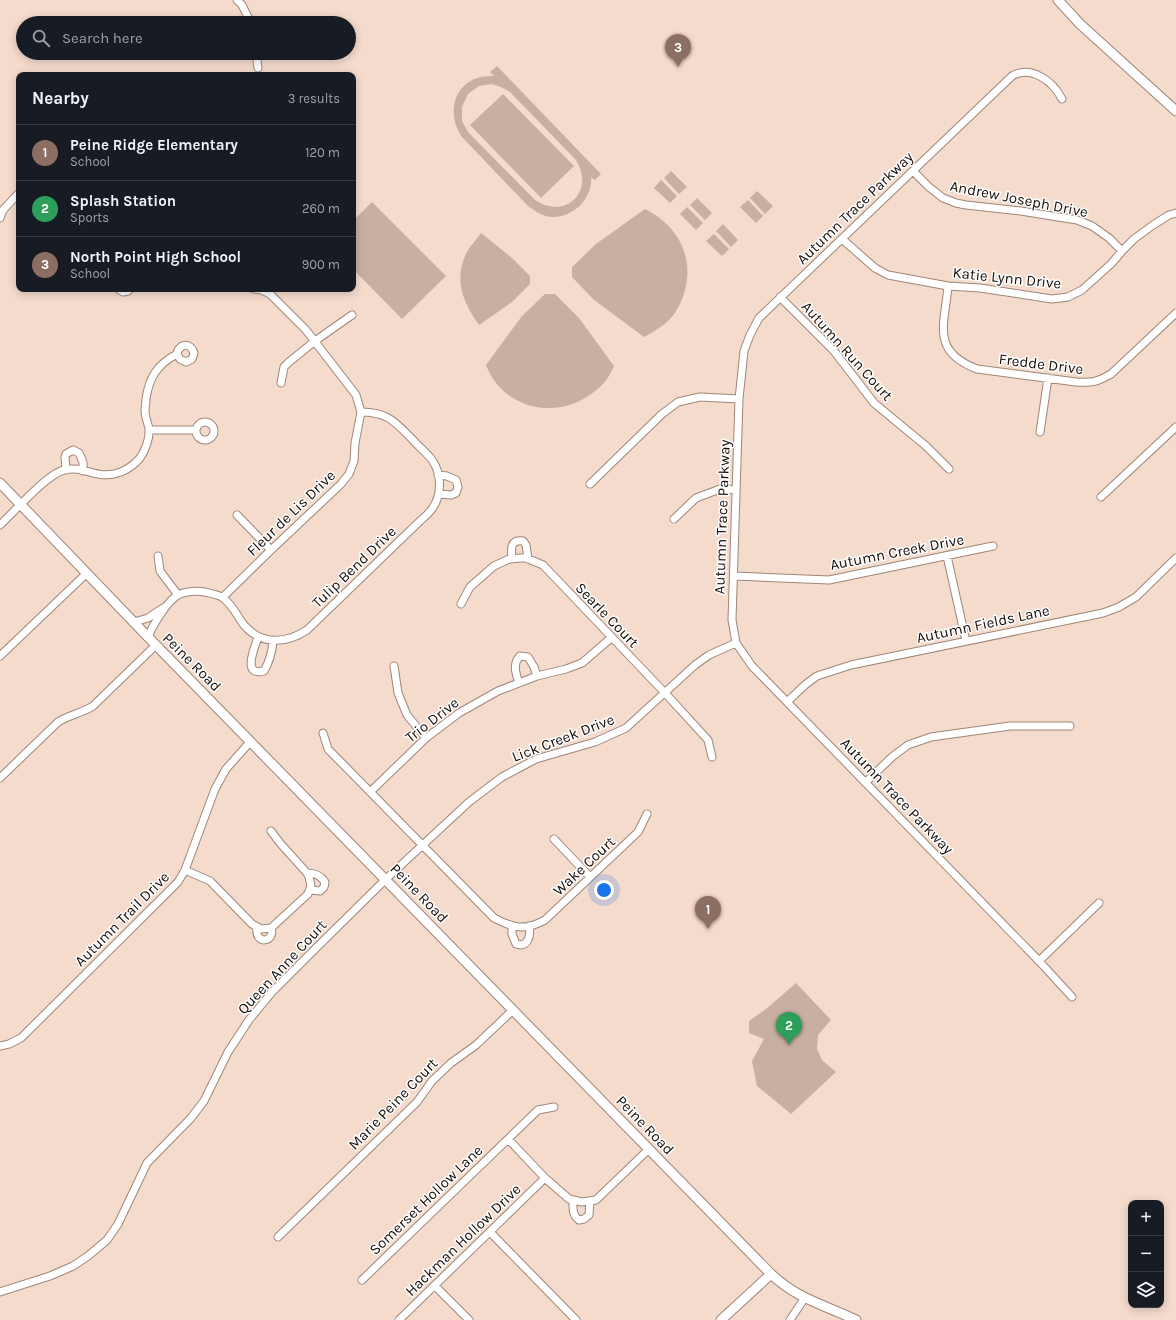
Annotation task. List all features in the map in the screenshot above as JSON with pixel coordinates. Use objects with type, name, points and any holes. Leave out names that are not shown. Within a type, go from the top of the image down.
[{"type":"street","points":[[237,0],[242,5],[248,16]]},
{"type":"street","points":[[1058,0],[1080,24],[1176,111]]},
{"type":"street","points":[[257,60],[258,68]]},
{"type":"street","name":"Autumn Trace Parkway","points":[[1062,99],[1052,86],[1040,76],[1030,73],[1017,73],[1008,79],[759,318],[744,351],[739,399],[732,620],[736,643],[752,666],[788,701],[1039,960],[1072,997]]},
{"type":"street","name":"Andrew Joseph Drive","points":[[913,171],[943,198],[956,203],[1077,220],[1092,226],[1109,238],[1122,251]]},
{"type":"street","points":[[0,218],[3,210],[16,196]]},
{"type":"street","name":"Katie Lynn Drive","points":[[842,239],[875,268],[888,275],[948,286],[980,288],[1052,299],[1068,297],[1082,290],[1111,264],[1134,239],[1169,215],[1176,213]]},
{"type":"street","name":"Fredde Drive","points":[[948,286],[943,336],[949,350],[965,364],[977,369],[1090,383],[1111,374],[1176,313]]},
{"type":"street","points":[[266,292],[270,294],[306,330],[356,396],[361,412],[373,412],[387,416],[398,425],[431,459],[438,469],[438,475],[440,480],[439,494],[451,495],[456,493],[458,487],[456,480],[447,476],[438,475]]},
{"type":"street","name":"Autumn Run Court","points":[[780,298],[834,351],[874,403],[926,446],[949,469]]},
{"type":"street","points":[[281,383],[284,367],[314,341],[352,315]]},
{"type":"street","points":[[0,525],[50,477],[66,470],[79,469],[104,476],[111,476],[127,470],[140,457],[146,444],[149,430],[145,410],[148,388],[158,369],[166,360],[178,354]]},
{"type":"street","points":[[1040,432],[1048,378]]},
{"type":"street","points":[[590,484],[662,414],[678,402],[700,397],[739,399]]},
{"type":"street","name":"Fleur de Lis Drive","points":[[223,597],[341,484],[349,474],[354,461],[354,443],[361,412]]},
{"type":"street","points":[[1101,497],[1176,427]]},
{"type":"street","points":[[149,430],[196,430]]},
{"type":"street","points":[[66,470],[66,454],[73,450],[79,453],[83,462],[83,471]]},
{"type":"street","name":"Peine Road","points":[[0,483],[148,637],[771,1274],[784,1286],[804,1298],[856,1320]]},
{"type":"street","points":[[674,519],[696,498],[720,489],[736,490]]},
{"type":"street","name":"Tulip Bend Drive","points":[[223,597],[250,632],[258,637],[273,641],[285,640],[298,636],[307,630],[422,520],[432,509],[439,494]]},
{"type":"street","points":[[237,514],[271,550]]},
{"type":"street","points":[[512,559],[511,546],[514,542],[519,540],[523,541],[526,545],[528,559]]},
{"type":"street","name":"Autumn Creek Drive","points":[[734,576],[829,580],[993,546]]},
{"type":"street","points":[[158,556],[160,571],[178,595]]},
{"type":"street","points":[[947,556],[966,641]]},
{"type":"street","name":"Autumn Fields Lane","points":[[788,701],[817,676],[851,665],[1103,613],[1119,607],[1136,597],[1176,558]]},
{"type":"street","name":"Searle Court","points":[[461,604],[470,587],[494,566],[512,559],[528,559],[543,565],[708,740],[712,757]]},
{"type":"street","points":[[0,656],[87,573]]},
{"type":"street","points":[[148,637],[153,624],[178,595],[200,590],[223,597]]},
{"type":"street","points":[[134,622],[148,618],[167,606]]},
{"type":"street","points":[[258,637],[251,663],[254,672],[264,671],[270,657],[273,641]]},
{"type":"street","name":"Trio Drive","points":[[370,792],[426,738],[459,713],[498,691],[537,676],[566,669],[582,662],[611,638]]},
{"type":"street","name":"Lick Creek Drive","points":[[386,880],[468,802],[502,776],[536,759],[595,742],[626,728],[694,665],[709,655],[736,643]]},
{"type":"street","points":[[0,778],[58,722],[86,711],[93,706],[156,645]]},
{"type":"street","points":[[519,683],[515,670],[516,660],[520,656],[528,657],[537,676]]},
{"type":"street","points":[[394,666],[398,693],[407,715],[426,738]]},
{"type":"street","points":[[866,782],[892,757],[908,745],[931,737],[1010,726],[1070,726]]},
{"type":"street","name":"Wake Court","points":[[323,733],[328,749],[494,918],[512,927],[535,926],[545,920],[638,832],[647,814]]},
{"type":"street","name":"Autumn Trail Drive","points":[[0,1046],[9,1044],[21,1038],[178,882],[185,870],[215,789],[226,769],[251,741]]},
{"type":"street","points":[[185,870],[210,881],[252,924],[261,929],[271,928],[308,894],[311,886],[310,877],[280,843],[272,831]]},
{"type":"street","points":[[554,839],[590,877]]},
{"type":"street","points":[[307,873],[317,874],[325,882],[324,887],[320,891],[310,890]]},
{"type":"street","name":"Queen Anne Court","points":[[0,1292],[50,1276],[73,1266],[107,1240],[118,1224],[147,1163],[191,1118],[204,1101],[228,1052],[249,1020],[272,992],[386,880]]},
{"type":"street","points":[[1039,960],[1098,903]]},
{"type":"street","points":[[512,927],[513,940],[516,944],[520,945],[525,944],[528,939],[530,934],[529,926]]},
{"type":"street","points":[[257,927],[257,936],[262,940],[271,936],[271,928]]},
{"type":"street","name":"Marie Peine Court","points":[[278,1237],[417,1102],[432,1081],[451,1063],[476,1046],[513,1010]]},
{"type":"street","name":"Somerset Hollow Lane","points":[[362,1280],[538,1110],[554,1107]]},
{"type":"street","points":[[508,1140],[545,1178],[569,1199],[582,1202],[596,1200],[649,1149]]},
{"type":"street","name":"Hackman Hollow Drive","points":[[399,1320],[545,1178]]},
{"type":"street","points":[[573,1200],[575,1217],[579,1220],[584,1219],[589,1215],[590,1201]]},
{"type":"street","points":[[490,1232],[576,1320]]},
{"type":"street","points":[[722,1320],[771,1274]]},
{"type":"street","points":[[435,1286],[469,1320]]},
{"type":"street","points":[[790,1320],[804,1298]]},
{"type":"shaded area","points":[[497,66],[601,174],[595,180],[591,177],[589,192],[581,205],[575,210],[561,216],[549,217],[533,210],[462,137],[457,128],[454,110],[458,93],[471,81],[483,77],[494,76],[490,72]],"holes":[[[491,84],[510,92],[575,159],[581,171],[582,182],[580,191],[574,199],[566,205],[557,207],[546,205],[534,199],[468,132],[462,121],[462,107],[468,94],[479,86]]]},
{"type":"shaded area","points":[[503,94],[574,166],[541,198],[470,125]]},
{"type":"shaded area","points":[[671,171],[687,187],[679,194],[664,178]]},
{"type":"shaded area","points":[[661,180],[677,196],[670,203],[654,188]]},
{"type":"shaded area","points":[[757,191],[773,206],[765,214],[750,198]]},
{"type":"shaded area","points":[[697,198],[712,213],[705,220],[690,205]]},
{"type":"shaded area","points":[[748,200],[763,216],[756,223],[740,207]]},
{"type":"shaded area","points":[[372,202],[446,276],[402,319],[356,272],[356,218]]},
{"type":"shaded area","points":[[687,207],[703,223],[696,230],[680,214]]},
{"type":"shaded area","points":[[645,209],[666,223],[674,232],[685,253],[687,277],[685,290],[679,306],[669,320],[644,337],[593,299],[572,277],[572,267],[596,244]]},
{"type":"shaded area","points":[[723,224],[738,240],[731,247],[716,231]]},
{"type":"shaded area","points":[[481,233],[512,258],[530,276],[530,284],[512,302],[479,325],[465,301],[462,292],[460,275],[466,253]]},
{"type":"shaded area","points":[[714,234],[729,249],[722,256],[706,241]]},
{"type":"shaded area","points":[[545,294],[555,294],[579,318],[614,366],[605,382],[599,388],[577,402],[562,407],[546,408],[531,406],[517,400],[504,391],[494,380],[486,365],[522,316]]},
{"type":"shaded area","points":[[796,983],[831,1020],[818,1035],[817,1049],[822,1060],[836,1072],[791,1114],[757,1086],[752,1061],[764,1039],[749,1033],[749,1021],[766,1009]]},
{"type":"place","name":"North Point High School","points":[[678,67]]},
{"type":"place","name":"Peine Ridge Elementary","points":[[708,929]]},
{"type":"place","name":"Splash Station","points":[[789,1045]]}]
